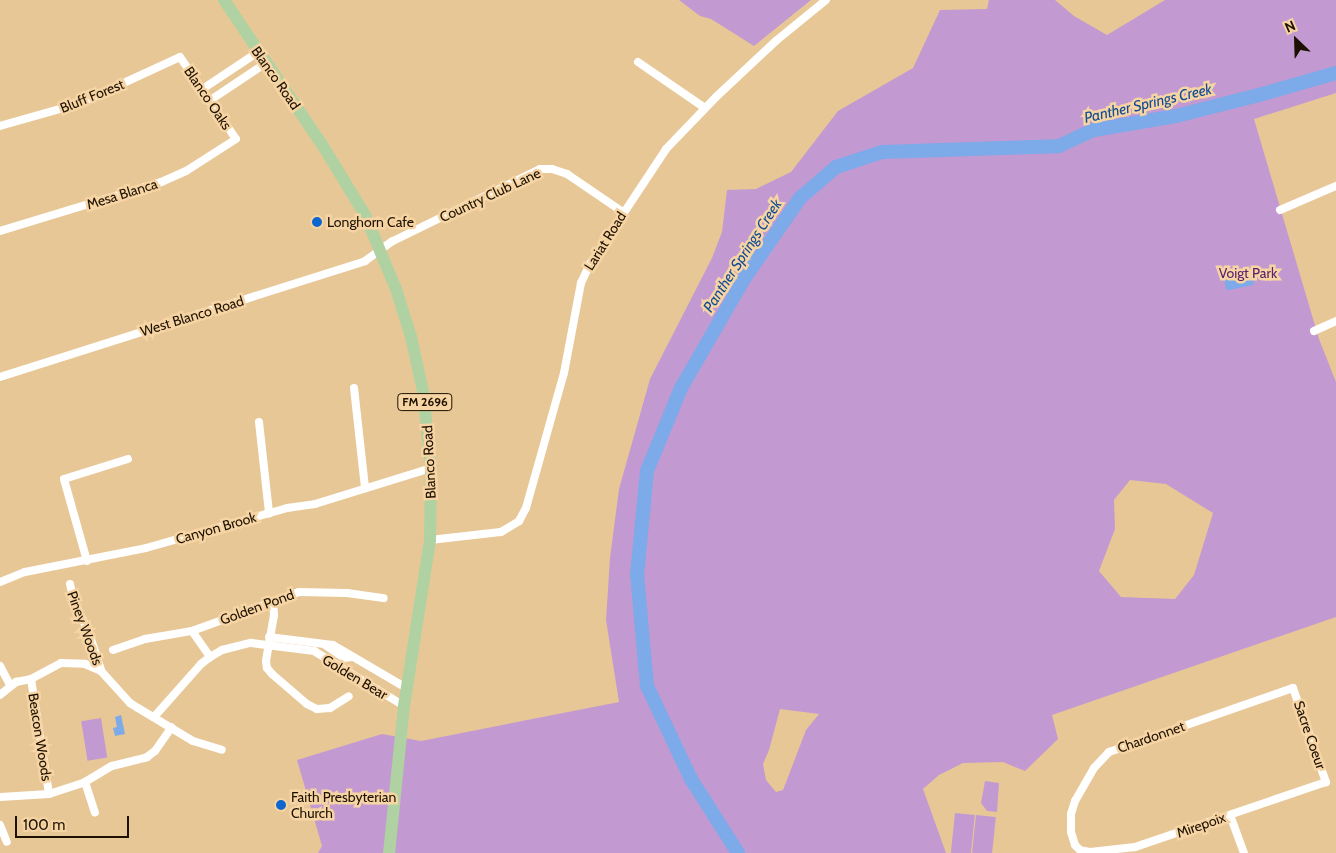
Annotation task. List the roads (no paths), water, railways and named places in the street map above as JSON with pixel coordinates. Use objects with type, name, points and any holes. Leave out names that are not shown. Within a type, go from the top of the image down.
[{"type":"main road","name":"Blanco Road","points":[[224,0],[351,191],[381,249],[396,289],[418,364],[423,391],[430,468],[430,540],[404,706],[389,853]]},
{"type":"street","name":"Lariat Road","points":[[430,540],[501,532],[519,521],[526,508],[564,373],[583,276],[661,154],[705,108],[777,40],[826,0]]},
{"type":"street","points":[[201,90],[258,52]]},
{"type":"street","name":"Blanco Oaks","points":[[180,57],[236,139]]},
{"type":"street","name":"Bluff Forest","points":[[0,126],[78,104],[180,57]]},
{"type":"street","points":[[638,62],[705,108]]},
{"type":"street","points":[[209,101],[266,63]]},
{"type":"street","points":[[220,77],[228,88]]},
{"type":"street","name":"Mesa Blanca","points":[[0,231],[161,182],[186,171],[236,139]]},
{"type":"street","name":"Country Club Lane","points":[[381,249],[540,169],[552,169],[567,174],[623,212]]},
{"type":"street","points":[[1280,210],[1336,186]]},
{"type":"street","name":"West Blanco Road","points":[[0,377],[366,261],[381,249]]},
{"type":"street","points":[[1314,331],[1336,321]]},
{"type":"street","points":[[354,388],[365,488]]},
{"type":"street","points":[[259,422],[269,513]]},
{"type":"street","points":[[87,561],[64,479],[128,459]]},
{"type":"street","name":"Canyon Brook","points":[[0,582],[26,572],[146,548],[269,513],[315,504],[430,468]]},
{"type":"street","name":"Piney Woods","points":[[70,584],[74,601],[89,633],[101,672]]},
{"type":"street","name":"Golden Pond","points":[[113,650],[145,639],[192,631],[273,601],[309,591],[347,592],[384,598]]},
{"type":"street","points":[[273,601],[274,615],[268,640],[267,668],[307,704],[316,708],[330,708],[349,696]]},
{"type":"street","points":[[192,631],[210,657]]},
{"type":"street","name":"Golden Bear","points":[[268,640],[314,652],[404,706]]},
{"type":"street","name":"Golden Bear","points":[[154,717],[201,664],[210,657],[236,646],[268,640],[333,644],[347,652],[352,658],[408,689]]},
{"type":"street","points":[[0,695],[10,685],[31,679],[51,667],[70,662],[85,664],[101,672],[130,703],[194,741],[222,750]]},
{"type":"street","name":"Beacon Woods","points":[[0,666],[10,685]]},
{"type":"street","name":"Beacon Woods","points":[[31,679],[49,794]]},
{"type":"street","name":"Sacre Coeur","points":[[1293,688],[1326,782]]},
{"type":"street","name":"Chardonnet","points":[[1075,845],[1071,832],[1071,814],[1075,801],[1094,768],[1110,752],[1293,688]]},
{"type":"street","points":[[0,797],[49,794],[85,782],[112,766],[147,756],[154,751],[172,728]]},
{"type":"street","points":[[85,782],[95,812]]},
{"type":"street","name":"Mirepoix","points":[[1075,845],[1080,850],[1090,852],[1136,850],[1326,782]]},
{"type":"street","points":[[1230,815],[1244,853]]},
{"type":"street","points":[[0,826],[7,842]]},
{"type":"water","points":[[1251,271],[1254,285],[1227,291],[1224,277]]},
{"type":"water","points":[[121,715],[125,734],[115,736],[113,728],[117,727],[115,717]]},
{"type":"waterway","name":"Panther Springs Creek","points":[[738,853],[691,779],[647,686],[637,575],[647,471],[681,388],[744,279],[800,198],[836,167],[882,152],[1059,146],[1094,130],[1176,116],[1336,73]]},
{"type":"place","name":"Longhorn Cafe","points":[[317,222]]},
{"type":"place","name":"Faith Presbyterian Church","points":[[281,805]]},
{"type":"park label","name":"Voigt Park","points":[[1248,273]]}]
